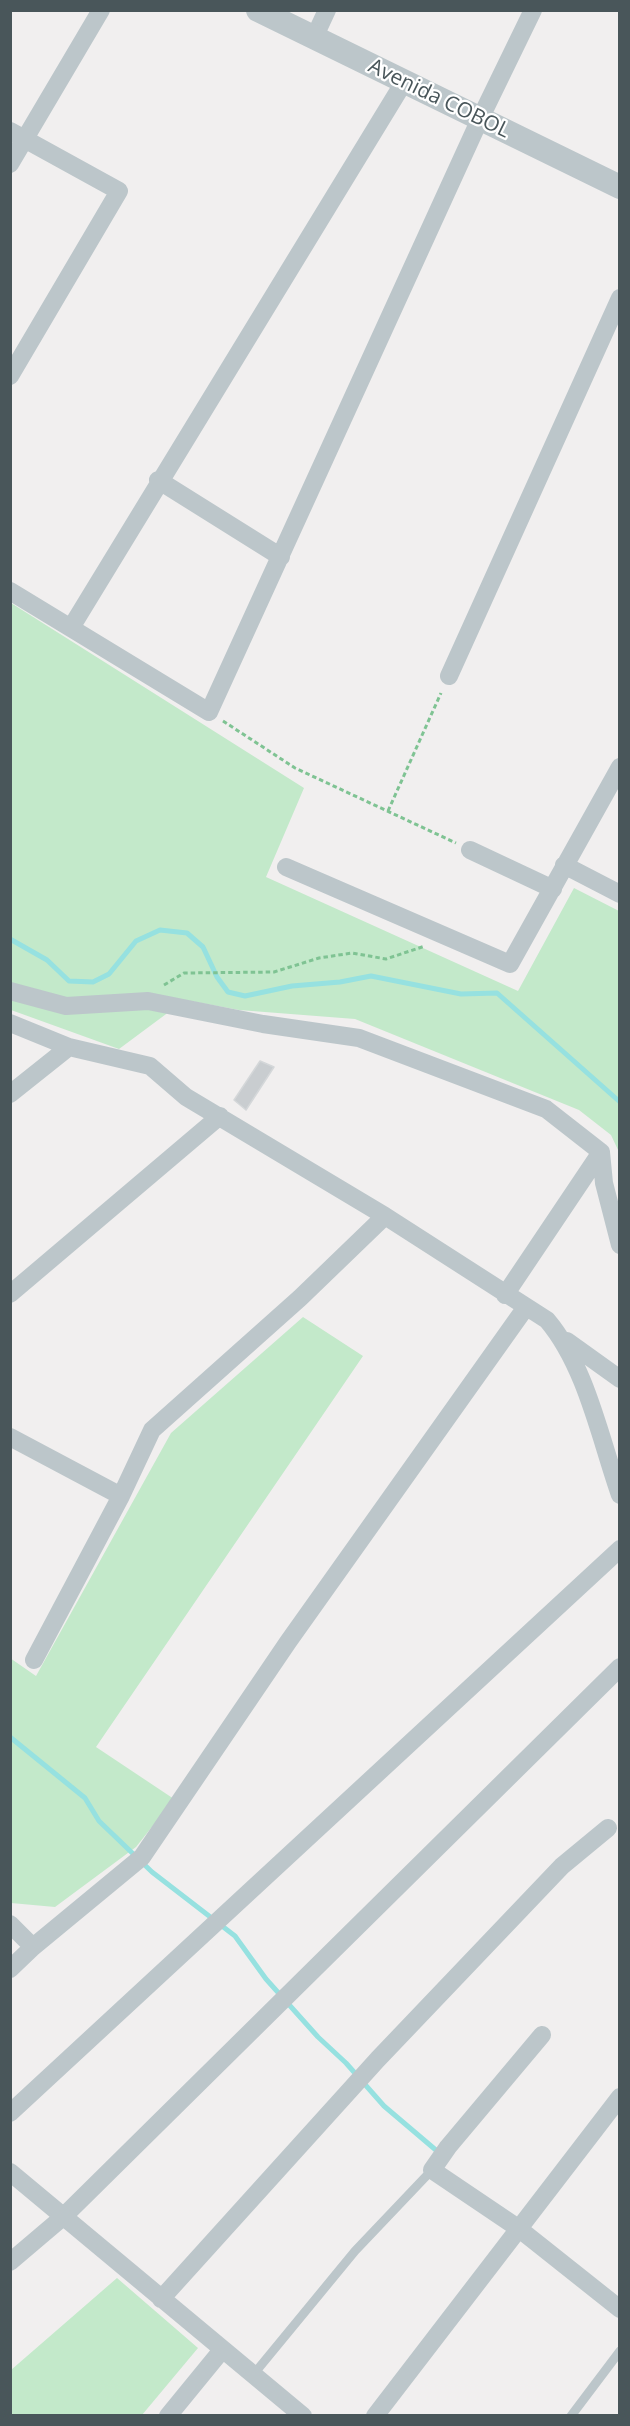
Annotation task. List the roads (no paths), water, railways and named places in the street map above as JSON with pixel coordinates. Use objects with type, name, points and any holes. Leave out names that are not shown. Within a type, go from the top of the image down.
[{"type":"street","points":[[10,164],[17,135],[101,10]]},
{"type":"street","name":"Avenida COBOL","points":[[258,10],[620,187]]},
{"type":"street","points":[[314,38],[327,10]]},
{"type":"street","points":[[10,591],[72,626],[209,712],[480,119],[533,10]]},
{"type":"street","points":[[72,626],[158,480],[404,82]]},
{"type":"street","points":[[10,376],[119,191],[17,135]]},
{"type":"street","points":[[449,676],[620,298]]},
{"type":"street","points":[[158,480],[281,557]]},
{"type":"street","points":[[286,867],[510,964],[620,767]]},
{"type":"street","points":[[470,850],[553,889]]},
{"type":"street","points":[[564,866],[620,894]]},
{"type":"street","points":[[10,991],[66,1006],[148,1001],[263,1024],[359,1038],[546,1109],[602,1152],[604,1183],[620,1245]]},
{"type":"street","points":[[10,1023],[69,1047],[150,1066],[186,1097],[385,1216],[547,1320],[563,1338],[620,1379]]},
{"type":"street","points":[[10,1094],[69,1047]]},
{"type":"street","points":[[12,1291],[220,1116]]},
{"type":"street","points":[[505,1295],[602,1152]]},
{"type":"street","points":[[34,1660],[121,1496],[152,1430],[300,1298],[385,1216]]},
{"type":"street","points":[[10,1969],[33,1947],[142,1857],[288,1642],[526,1307]]},
{"type":"street","points":[[563,1338],[575,1362],[620,1495]]},
{"type":"street","points":[[10,1437],[121,1496]]},
{"type":"street","points":[[10,2113],[620,1549]]},
{"type":"street","points":[[10,2262],[63,2217],[620,1667]]},
{"type":"street","points":[[161,2299],[378,2059],[562,1866],[608,1828]]},
{"type":"street","points":[[10,1924],[33,1947]]},
{"type":"street","points":[[542,2035],[448,2147],[432,2170],[518,2228],[620,2309]]},
{"type":"street","points":[[375,2415],[620,2097]]},
{"type":"street","points":[[10,2172],[303,2415]]},
{"type":"street","points":[[168,2415],[222,2350]]},
{"type":"lane","points":[[253,2375],[355,2251],[432,2170]]},
{"type":"lane","points":[[571,2415],[620,2351]]},
{"type":"waterway","points":[[10,939],[47,960],[69,981],[93,982],[109,974],[136,941],[160,930],[187,933],[203,947],[217,977],[228,992],[245,996],[292,986],[340,982],[371,976],[461,994],[497,993],[620,1102]]},
{"type":"waterway","points":[[10,1737],[85,1798],[99,1821],[152,1872],[235,1936],[266,1979],[318,2037],[346,2063],[384,2106],[437,2151]]}]
